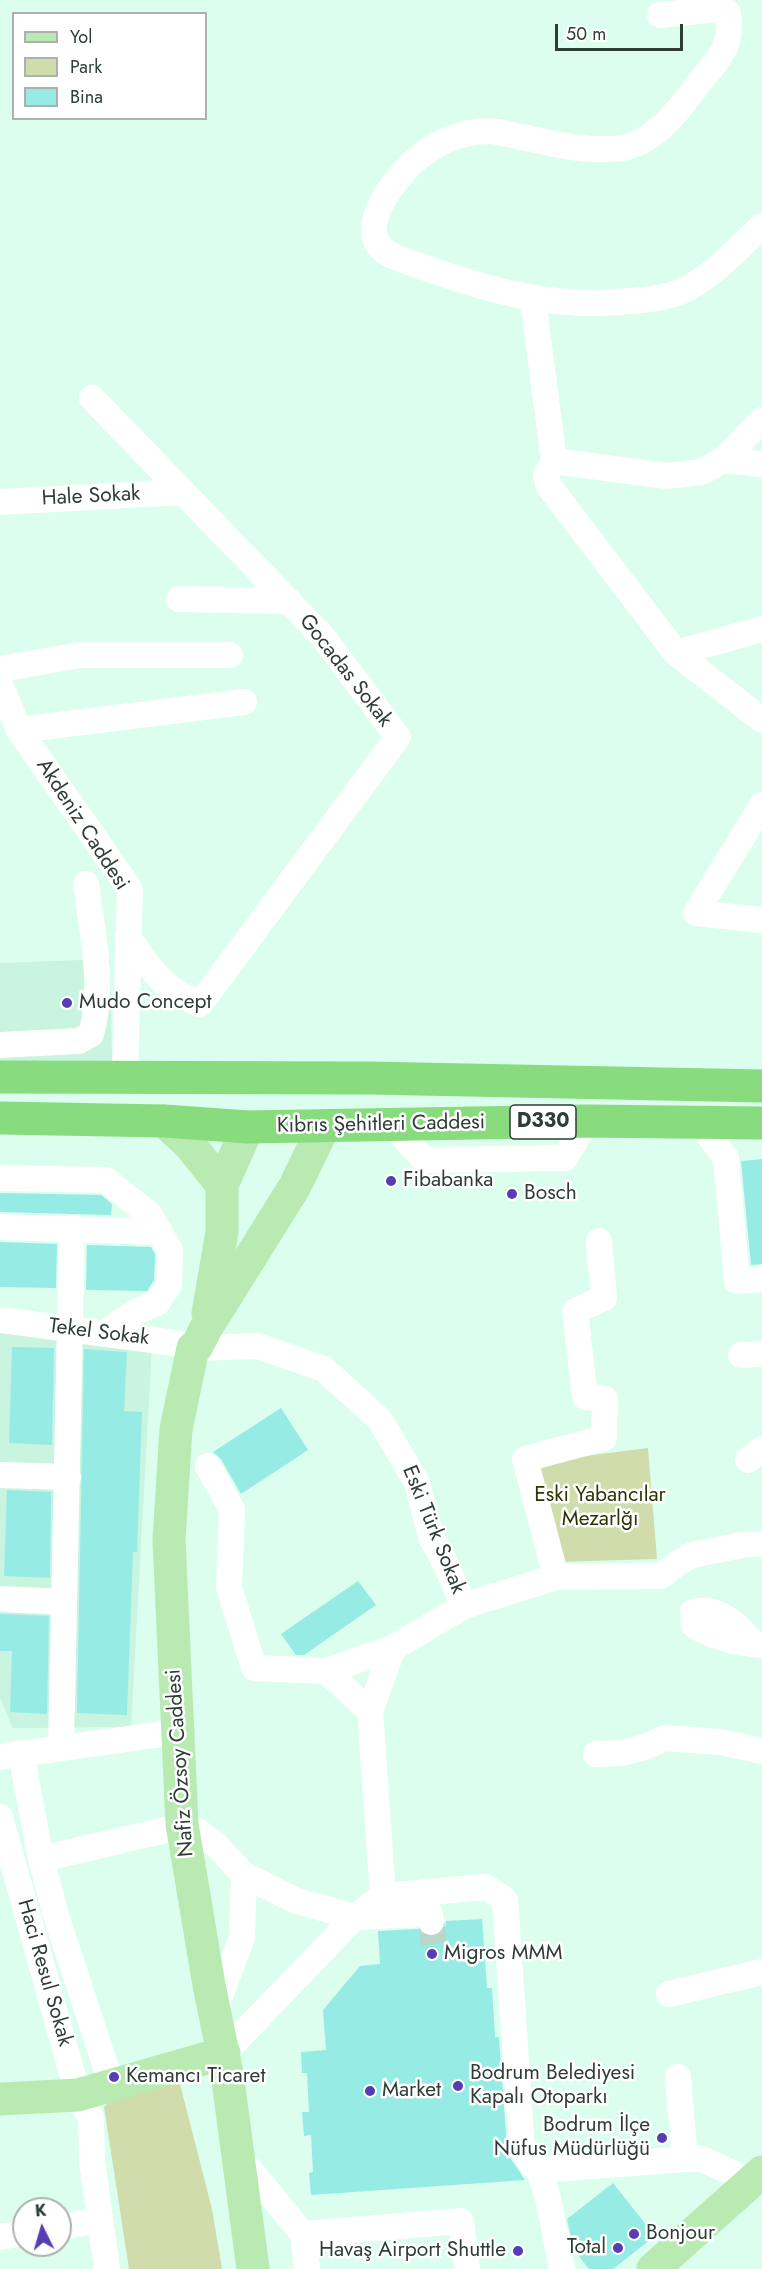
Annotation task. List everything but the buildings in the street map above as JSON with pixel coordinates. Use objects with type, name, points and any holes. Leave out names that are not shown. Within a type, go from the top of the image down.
[{"type":"highway","name":"Kıbrıs Şehitleri Caddesi","points":[[0,1077],[326,1078],[762,1086]]},
{"type":"highway","points":[[324,1126],[326,1078]]},
{"type":"highway","points":[[248,1127],[251,1079]]},
{"type":"highway","name":"Kıbrıs Şehitleri Caddesi","points":[[0,1118],[164,1121],[248,1127],[587,1121],[762,1123]]},
{"type":"main road","points":[[164,1121],[189,1144],[222,1185]]},
{"type":"main road","name":"Nafiz Özsoy Caddesi","points":[[198,1341],[295,1186],[324,1126]]},
{"type":"main road","name":"Nafiz Özsoy Caddesi","points":[[248,1127],[222,1185],[222,1232],[176,1429],[169,1540],[182,1825],[224,2053],[253,2269]]},
{"type":"main road","points":[[0,2099],[78,2095],[224,2053]]},
{"type":"main road","points":[[653,2269],[753,2185]]},
{"type":"street","points":[[660,15],[719,9],[728,14],[730,26],[726,48],[675,114],[647,139],[616,149],[580,149],[490,131],[449,139],[427,150],[411,163],[392,186],[378,212],[374,230],[375,240],[383,250],[400,259],[471,284],[533,300],[601,304],[643,300],[679,292],[714,270],[762,226]]},
{"type":"street","points":[[533,300],[554,461],[546,475],[548,485],[676,653],[762,720]]},
{"type":"street","name":"Gocadas Sokak","points":[[92,398],[323,637],[398,737],[200,1004],[178,995],[155,976],[128,937]]},
{"type":"street","points":[[554,461],[667,476],[702,472],[723,460],[762,420]]},
{"type":"street","points":[[723,460],[762,464]]},
{"type":"street","name":"Hale Sokak","points":[[0,502],[183,492]]},
{"type":"street","points":[[179,599],[289,601]]},
{"type":"street","points":[[676,653],[762,629]]},
{"type":"street","points":[[0,669],[81,656],[230,655]]},
{"type":"street","points":[[0,684],[11,724],[244,702]]},
{"type":"street","name":"Akdeniz Caddesi","points":[[11,724],[130,889],[126,1077]]},
{"type":"street","points":[[762,806],[696,913],[762,920]]},
{"type":"street","points":[[0,1045],[79,1041],[91,1035],[97,987],[86,884]]},
{"type":"street","points":[[698,1121],[726,1158],[737,1281],[762,1279]]},
{"type":"street","points":[[0,1178],[106,1180],[150,1215],[170,1250],[169,1285],[157,1304],[135,1312],[104,1334]]},
{"type":"street","points":[[0,1227],[160,1232]]},
{"type":"street","points":[[61,1748],[72,1228]]},
{"type":"street","points":[[556,1577],[525,1459],[604,1438],[605,1399],[585,1397],[576,1311],[604,1299],[599,1241]]},
{"type":"street","name":"Tekel Sokak","points":[[0,1320],[104,1334],[198,1341]]},
{"type":"street","name":"Eski Türk Sokak","points":[[198,1341],[258,1346],[324,1369],[381,1420],[417,1483],[431,1537],[464,1606]]},
{"type":"street","points":[[208,1466],[232,1510],[229,1587],[254,1668],[326,1671],[393,1648],[464,1606],[556,1577],[661,1576],[692,1555],[747,1544],[762,1544]]},
{"type":"street","points":[[0,1475],[68,1477]]},
{"type":"street","points":[[0,1599],[64,1602]]},
{"type":"street","points":[[383,1896],[370,1711],[393,1648]]},
{"type":"street","points":[[326,1671],[370,1711]]},
{"type":"street","points":[[112,2086],[56,1915],[10,1755],[176,1732]]},
{"type":"street","points":[[596,1754],[622,1754],[665,1738],[720,1742],[762,1751]]},
{"type":"street","name":"Haci Resul Sokak","points":[[0,1816],[78,2095],[91,2118],[92,2161],[107,2269]]},
{"type":"street","points":[[41,1858],[182,1825],[199,1832],[216,1845],[244,1875],[296,1901],[355,1917],[430,1914],[431,1922]]},
{"type":"street","points":[[215,2010],[242,1937],[244,1875]]},
{"type":"street","points":[[224,2053],[355,1917],[383,1896],[486,1887],[506,1900],[522,2148],[532,2164],[539,2170],[548,2198],[562,2269]]},
{"type":"street","points":[[669,1994],[762,1972]]},
{"type":"street","points":[[678,2077],[692,2158]]},
{"type":"street","points":[[237,2154],[303,2234],[307,2269]]},
{"type":"street","points":[[539,2170],[692,2158],[753,2185]]},
{"type":"street","points":[[72,2225],[99,2220]]},
{"type":"street","points":[[303,2234],[461,2221],[466,2269]]},
{"type":"shaded area","points":[[110,959],[112,1061],[0,1062],[0,963]]},
{"type":"shaded area","points":[[0,1333],[152,1345],[131,1727],[13,1728],[0,1698]]},
{"type":"green space","name":"Eski Yabancılar Mezarlğı","points":[[648,1448],[657,1559],[558,1562],[536,1471],[546,1461]]},
{"type":"green space","points":[[171,2078],[180,2084],[212,2209],[222,2269],[129,2269],[104,2107],[116,2096]]},
{"type":"tunnel","points":[[431,1922],[434,1944]]},
{"type":"place","name":"Mudo Concept","points":[[67,1003]]},
{"type":"place","name":"Fibabanka","points":[[391,1181]]},
{"type":"place","name":"Bosch","points":[[512,1194]]},
{"type":"place","name":"Migros MMM","points":[[432,1954]]},
{"type":"place","name":"Kemancı Ticaret","points":[[114,2077]]},
{"type":"place","name":"Bodrum Belediyesi Kapalı Otoparkı","points":[[458,2086]]},
{"type":"place","name":"Market","points":[[370,2091]]},
{"type":"place","name":"Bodrum İlçe Nüfus Müdürlüğü","points":[[662,2138]]},
{"type":"place","name":"Bonjour","points":[[634,2234]]},
{"type":"place","name":"Total","points":[[618,2248]]},
{"type":"place","name":"Havaş Airport Shuttle","points":[[518,2251]]}]
